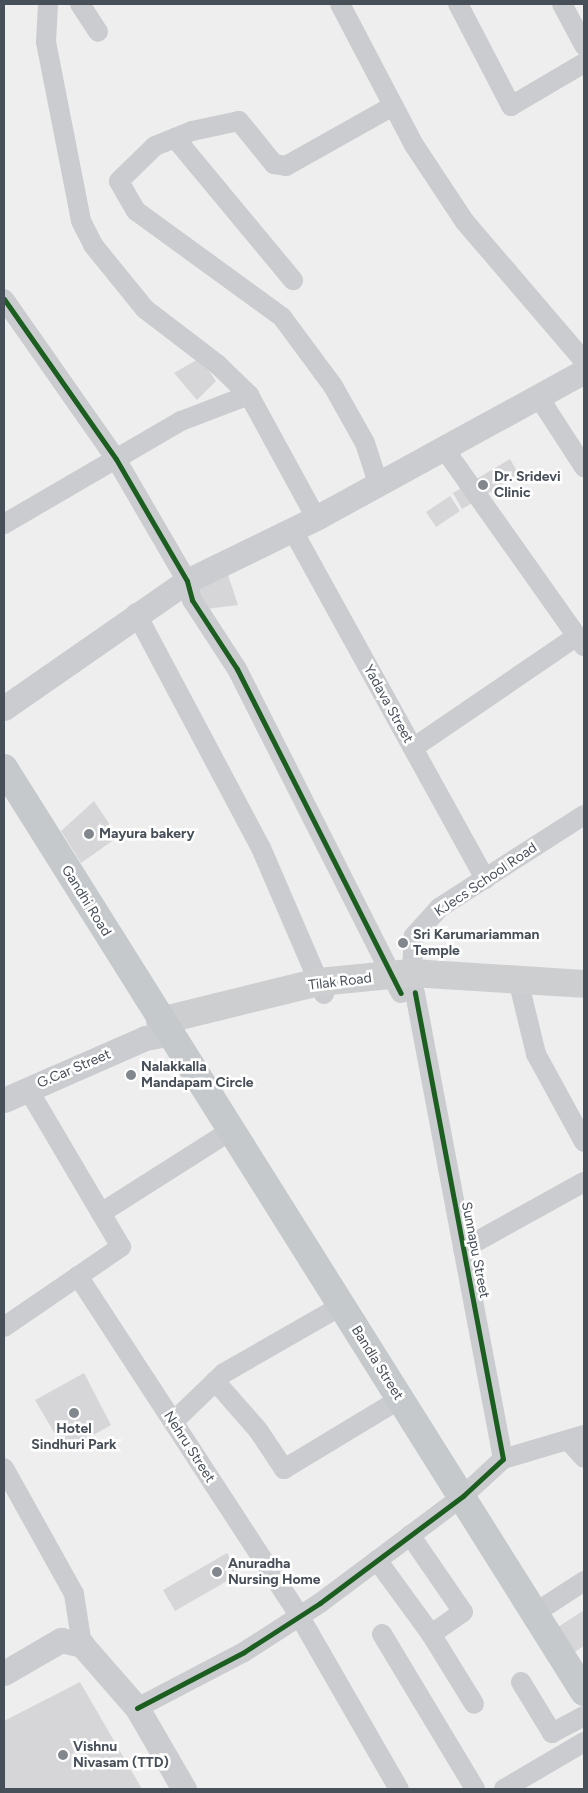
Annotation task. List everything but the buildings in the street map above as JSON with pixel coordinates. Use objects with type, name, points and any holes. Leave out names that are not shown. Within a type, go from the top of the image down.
[{"type":"main road","name":"Gandhi Road","points":[[4,768],[157,1031]]},
{"type":"main road","name":"Tilak Road","points":[[157,1031],[322,988],[406,985],[584,984]]},
{"type":"main road","name":"Tilak Road","points":[[406,985],[521,992],[584,992]]},
{"type":"main road","name":"Bandla Street","points":[[157,1031],[230,1131],[463,1496],[584,1692]]},
{"type":"street","points":[[48,4],[46,42],[81,221],[93,245],[145,309],[218,364],[249,395],[316,518]]},
{"type":"street","points":[[80,4],[98,32]]},
{"type":"street","points":[[340,4],[392,106],[465,222],[584,361]]},
{"type":"street","points":[[458,4],[511,106],[584,63]]},
{"type":"street","points":[[562,4],[584,45]]},
{"type":"street","points":[[378,483],[365,443],[333,386],[282,317],[136,211],[119,181],[155,146],[175,138],[239,121],[274,164],[286,166],[392,106]]},
{"type":"street","points":[[175,138],[293,280]]},
{"type":"street","points":[[4,298],[116,458],[187,581],[192,600],[238,669],[406,985]]},
{"type":"street","points":[[4,708],[136,613],[187,581],[316,518],[584,371]]},
{"type":"street","points":[[4,524],[181,421],[249,395]]},
{"type":"street","points":[[538,396],[584,467]]},
{"type":"street","points":[[413,748],[581,641],[443,447]]},
{"type":"street","name":"Yadava Street","points":[[292,529],[485,879]]},
{"type":"street","points":[[136,613],[261,848],[322,988]]},
{"type":"street","name":"KJecs School Road","points":[[406,985],[414,936],[439,908],[584,815]]},
{"type":"street","name":"Sunnapu Street","points":[[406,985],[463,1249],[503,1459]]},
{"type":"street","points":[[521,992],[536,1054],[584,1142]]},
{"type":"street","name":"G.Car Street","points":[[4,1100],[157,1031]]},
{"type":"street","points":[[4,1327],[121,1247],[28,1089]]},
{"type":"street","points":[[101,1213],[230,1131]]},
{"type":"street","points":[[463,1249],[584,1182]]},
{"type":"street","name":"Nehru Street","points":[[78,1276],[300,1617],[399,1789]]},
{"type":"street","points":[[173,1422],[215,1381],[341,1306]]},
{"type":"street","points":[[215,1381],[258,1430],[284,1469],[400,1399]]},
{"type":"street","points":[[137,1708],[244,1652],[300,1617],[463,1496],[503,1459],[576,1437],[584,1458]]},
{"type":"street","points":[[4,1468],[74,1594],[82,1646]]},
{"type":"street","points":[[410,1536],[463,1612],[432,1634]]},
{"type":"street","points":[[377,1560],[432,1634],[474,1704]]},
{"type":"street","points":[[535,1613],[584,1581]]},
{"type":"street","points":[[382,1634],[475,1789]]},
{"type":"street","points":[[4,1673],[61,1640],[82,1646],[137,1708],[184,1789]]},
{"type":"street","points":[[521,1682],[552,1733],[584,1716]]},
{"type":"street","points":[[504,1789],[584,1742]]},
{"type":"cycle path","points":[[4,299],[116,459],[187,581],[192,600],[237,669],[401,993]]},
{"type":"cycle path","points":[[137,1708],[244,1652],[320,1603],[463,1496],[503,1459],[415,992]]},
{"type":"place","name":"Dr. Sridevi Clinic","points":[[483,485]]},
{"type":"place","name":"Mayura bakery","points":[[89,834]]},
{"type":"place","name":"Sri Karumariamman Temple","points":[[403,943]]},
{"type":"place","name":"Nalakkalla Mandapam Circle","points":[[131,1075]]},
{"type":"place","name":"Hotel Sindhuri Park","points":[[74,1413]]},
{"type":"place","name":"Anuradha Nursing Home","points":[[217,1572]]},
{"type":"place","name":"Vishnu Nivasam (TTD)","points":[[63,1755]]}]
